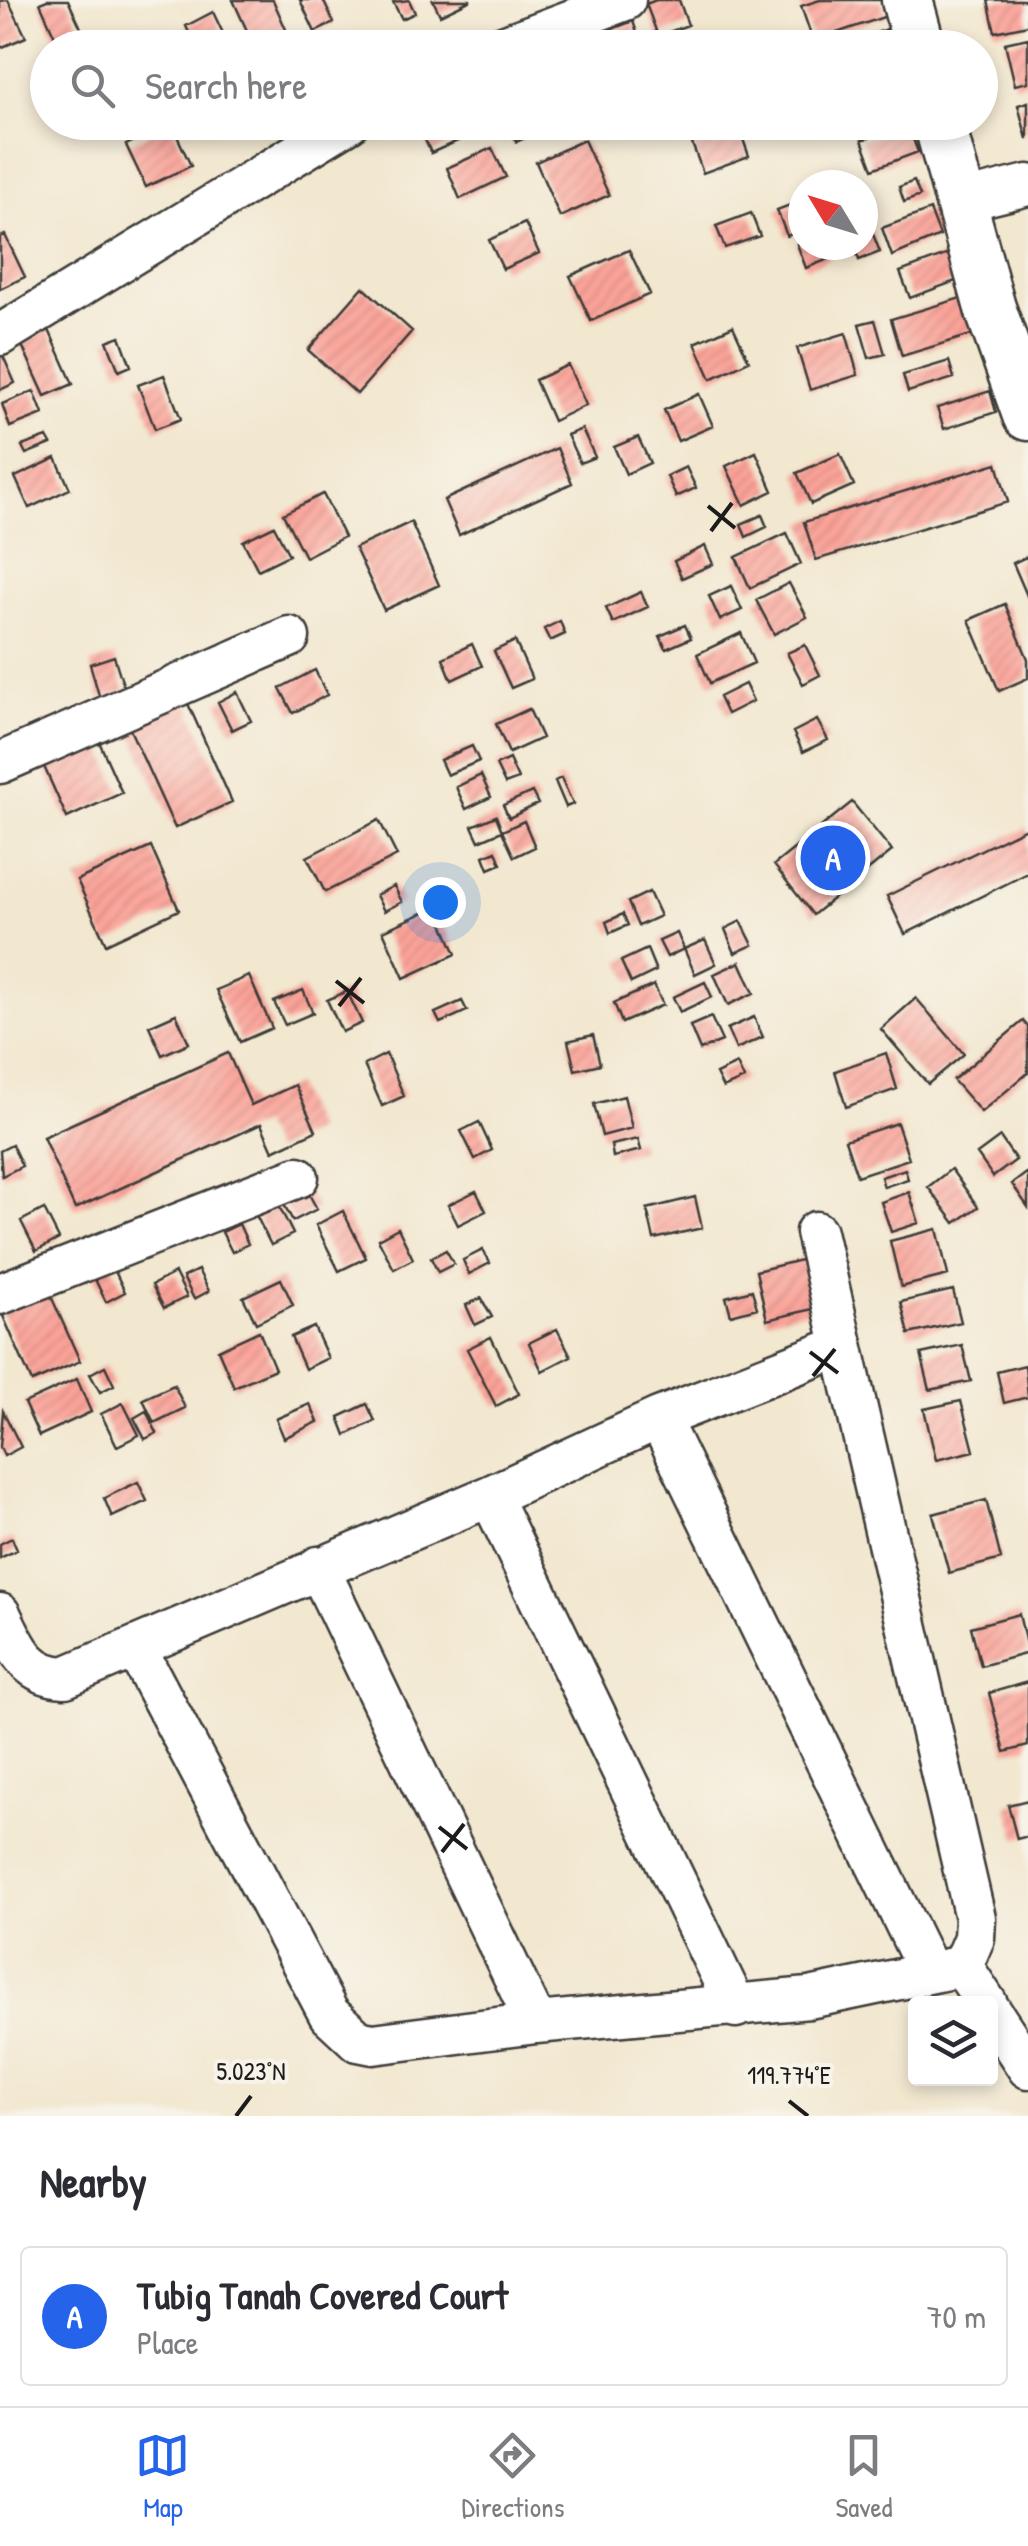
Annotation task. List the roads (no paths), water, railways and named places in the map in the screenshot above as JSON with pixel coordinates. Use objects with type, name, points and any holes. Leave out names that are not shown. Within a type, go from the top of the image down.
[{"type":"street","points":[[546,30],[625,0]]},
{"type":"street","points":[[907,0],[915,30]]},
{"type":"street","points":[[0,335],[319,140]]},
{"type":"street","points":[[944,140],[995,324],[1028,415]]},
{"type":"street","points":[[959,202],[1028,184]]},
{"type":"street","points":[[0,762],[289,637]]},
{"type":"street","points":[[0,1294],[298,1177]]},
{"type":"street","points":[[136,1649],[328,2014],[342,2030],[374,2044],[536,2023],[736,2007],[863,1988],[945,1968],[974,1938],[975,1918],[816,1232]]},
{"type":"street","points":[[0,1615],[31,1670],[64,1677],[490,1496],[659,1418],[842,1346]]},
{"type":"street","points":[[659,1418],[945,1968],[977,1996]]},
{"type":"street","points":[[490,1496],[736,2007]]},
{"type":"street","points":[[318,1567],[536,2023]]},
{"type":"street","points":[[998,2022],[1028,2068]]},
{"type":"place","name":"Tubig Tanah Covered Court","points":[[833,858]]}]
